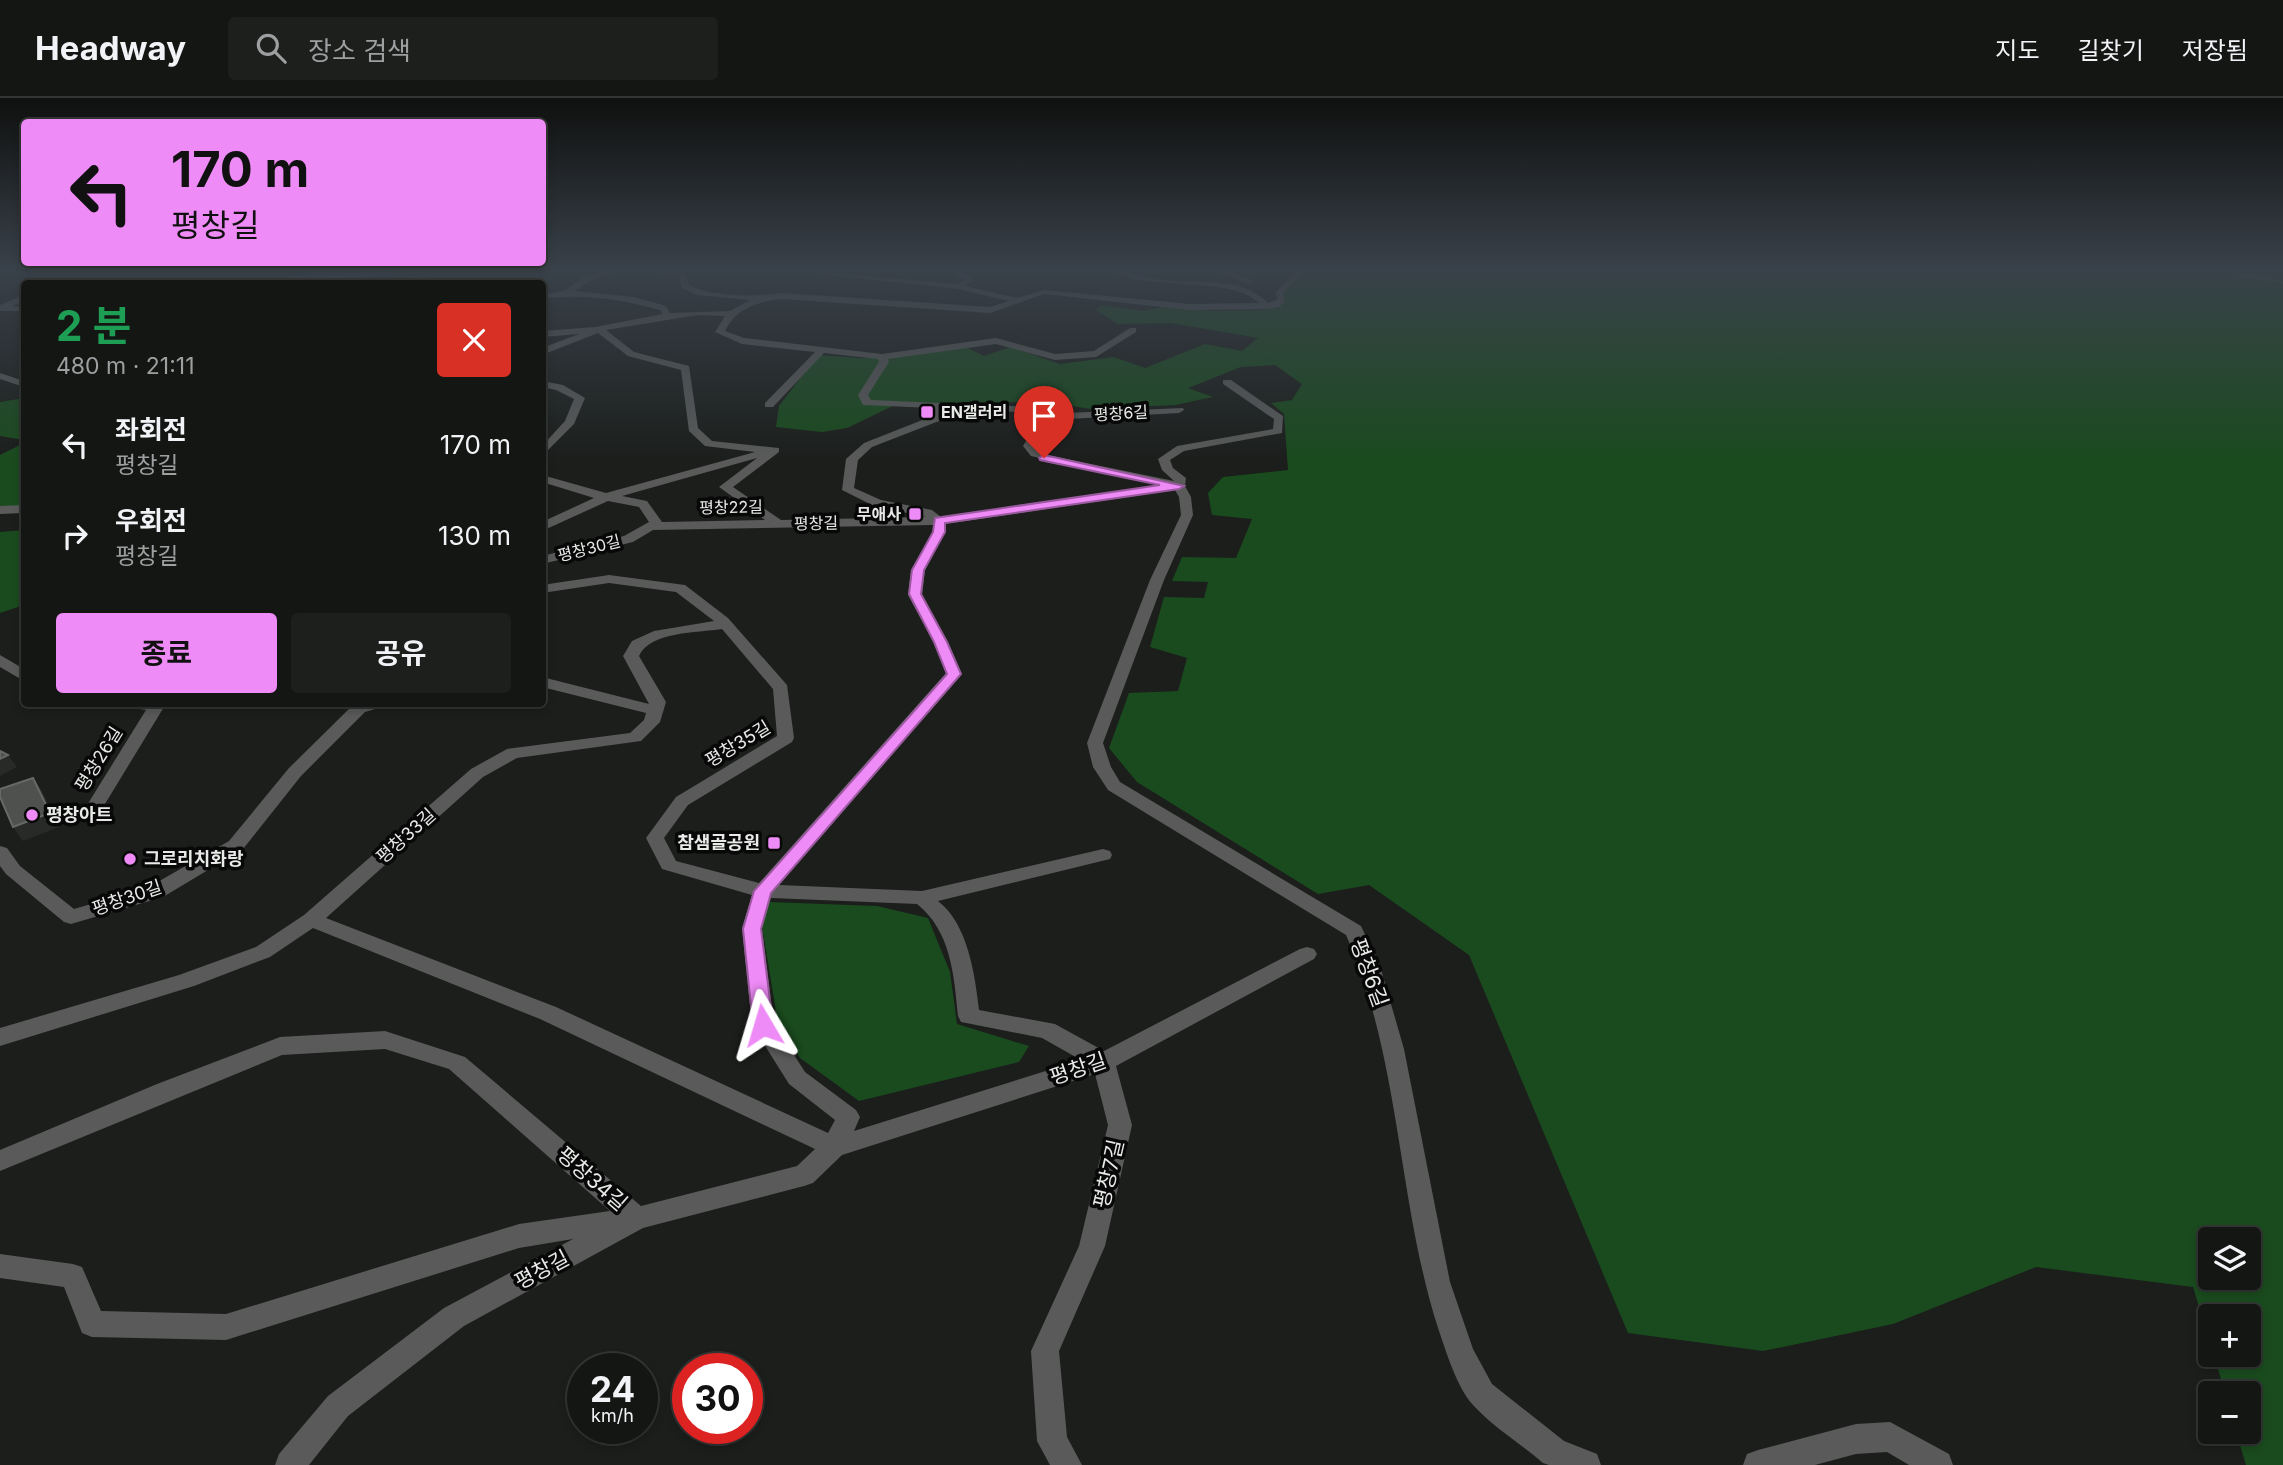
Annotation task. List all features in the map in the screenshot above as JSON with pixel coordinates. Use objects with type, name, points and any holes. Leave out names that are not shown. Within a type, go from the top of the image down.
[{"type":"street","points":[[546,350],[587,334]]},
{"type":"street","points":[[605,334],[631,354],[686,368],[693,429],[709,444],[775,450]]},
{"type":"street","points":[[722,334],[728,338],[882,357],[996,341],[1055,357],[1096,354],[1129,334]]},
{"type":"street","points":[[769,405],[822,350]]},
{"type":"street","points":[[882,357],[884,362],[863,395],[867,403],[939,406]]},
{"type":"street","points":[[0,376],[21,383]]},
{"type":"street","name":"평창6길","points":[[1227,382],[1279,418],[1278,431],[1181,448],[1164,458],[1168,470],[1180,478],[1179,486],[1185,497],[1187,514],[1157,580],[1102,719],[1095,743],[1102,767],[1114,786],[1354,931],[1370,966],[1390,1038],[1437,1282],[1461,1355],[1482,1394],[1554,1452],[1587,1465]]},
{"type":"street","points":[[546,385],[559,387],[580,398],[570,422],[546,449]]},
{"type":"street","name":"평창6길","points":[[939,406],[1047,408],[1059,411],[1063,416],[1179,410]]},
{"type":"street","name":"평창길","points":[[939,406],[935,419],[868,445],[852,459],[848,490],[878,503],[929,513],[939,521]]},
{"type":"street","points":[[1063,416],[1063,420],[1054,427],[1034,438],[1029,446],[1034,454],[1179,486]]},
{"type":"street","name":"평창30길","points":[[546,525],[606,497],[775,450]]},
{"type":"street","name":"평창22길","points":[[775,450],[726,487],[776,523]]},
{"type":"street","points":[[546,479],[606,497],[643,504],[656,523],[651,526]]},
{"type":"street","name":"평창길","points":[[776,523],[939,521],[1179,486]]},
{"type":"street","points":[[0,510],[21,509]]},
{"type":"street","name":"평창길","points":[[290,1465],[338,1406],[454,1317],[637,1218],[804,1175],[834,1147],[848,1117],[797,1078],[763,1025],[752,929],[763,891],[954,674],[941,642],[915,594],[918,570],[939,532],[939,521]]},
{"type":"street","name":"평창22길","points":[[651,526],[776,523]]},
{"type":"street","name":"평창30길","points":[[546,559],[628,539],[651,526]]},
{"type":"street","name":"평창35길","points":[[546,588],[608,579],[681,589],[726,624],[782,688],[786,738],[682,801],[655,838],[669,865],[763,891]]},
{"type":"street","points":[[546,682],[656,711],[658,702],[631,656],[637,644],[659,634],[726,624]]},
{"type":"street","points":[[0,660],[21,674]]},
{"type":"street","name":"평창26길","points":[[88,818],[156,707]]},
{"type":"street","name":"평창30길","points":[[0,852],[13,870],[71,917],[156,891],[236,845],[295,772],[359,708],[363,707]]},
{"type":"street","name":"평창33길","points":[[0,1037],[186,981],[262,952],[311,920],[477,773],[513,753],[635,737],[652,722],[656,711]]},
{"type":"street","points":[[763,891],[922,898],[1102,855]]},
{"type":"street","points":[[922,898],[941,913],[962,963],[968,1016],[1046,1030],[1104,1062]]},
{"type":"street","points":[[311,920],[548,1013],[834,1147]]},
{"type":"street","name":"평창길","points":[[834,1147],[1104,1062],[1307,954]]},
{"type":"street","name":"평창34길","points":[[0,1161],[280,1046],[385,1040],[457,1063],[637,1218]]},
{"type":"street","name":"평창7길","points":[[1067,1465],[1052,1441],[1045,1351],[1092,1245],[1120,1125],[1104,1062]]},
{"type":"street","name":"평창34길","points":[[0,1266],[73,1276],[92,1324],[226,1327],[519,1236],[637,1218]]},
{"type":"street","points":[[1759,1465],[1856,1439],[1890,1437],[1938,1465]]},
{"type":"green space","points":[[1234,334],[2283,334],[2283,1465],[2246,1465],[2240,1444],[2261,1444],[2261,1381],[2222,1381],[2217,1367],[2261,1367],[2261,1304],[2198,1304],[2193,1287],[2036,1267],[1893,1324],[1763,1351],[1628,1333],[1469,955],[1369,885],[1318,894],[1137,782],[1109,748],[1129,693],[1178,691],[1187,658],[1150,647],[1164,597],[1204,598],[1208,582],[1172,581],[1182,557],[1236,558],[1252,519],[1212,515],[1208,493],[1223,477],[1288,470],[1284,414],[1271,403],[1292,400],[1302,384],[1275,365],[1241,367],[1188,388],[1213,397],[1175,405],[1091,409],[1046,402],[899,403],[847,428],[822,432],[776,427],[779,406],[818,355],[860,358],[906,356],[966,347],[984,356],[1011,347],[1060,364],[1114,357],[1145,368],[1205,344],[1242,351],[1258,338]]},
{"type":"green space","points":[[21,398],[21,440],[0,436],[0,402]]},
{"type":"green space","points":[[21,444],[21,508],[0,509],[0,455]]},
{"type":"green space","points":[[21,530],[21,606],[0,613],[0,532]]},
{"type":"green space","points":[[769,902],[877,906],[928,918],[950,972],[957,1024],[1029,1046],[1019,1062],[859,1101],[800,1058],[777,1018],[762,926]]},
{"type":"building","points":[[0,751],[8,755],[0,759]]},
{"type":"building","points":[[33,778],[50,813],[13,827],[0,797],[0,789]]},
{"type":"place","name":"EN갤러리","points":[[927,412]]},
{"type":"place","name":"무애사","points":[[915,514]]},
{"type":"place","name":"평창아트","points":[[32,815]]},
{"type":"place","name":"참샘골공원","points":[[774,843]]},
{"type":"place","name":"그로리치화랑","points":[[130,859]]},
{"type":"route","points":[[763,1025],[752,929],[763,891],[954,674],[941,642],[915,594],[918,570],[939,532],[939,521],[1179,486],[1044,458]]}]
